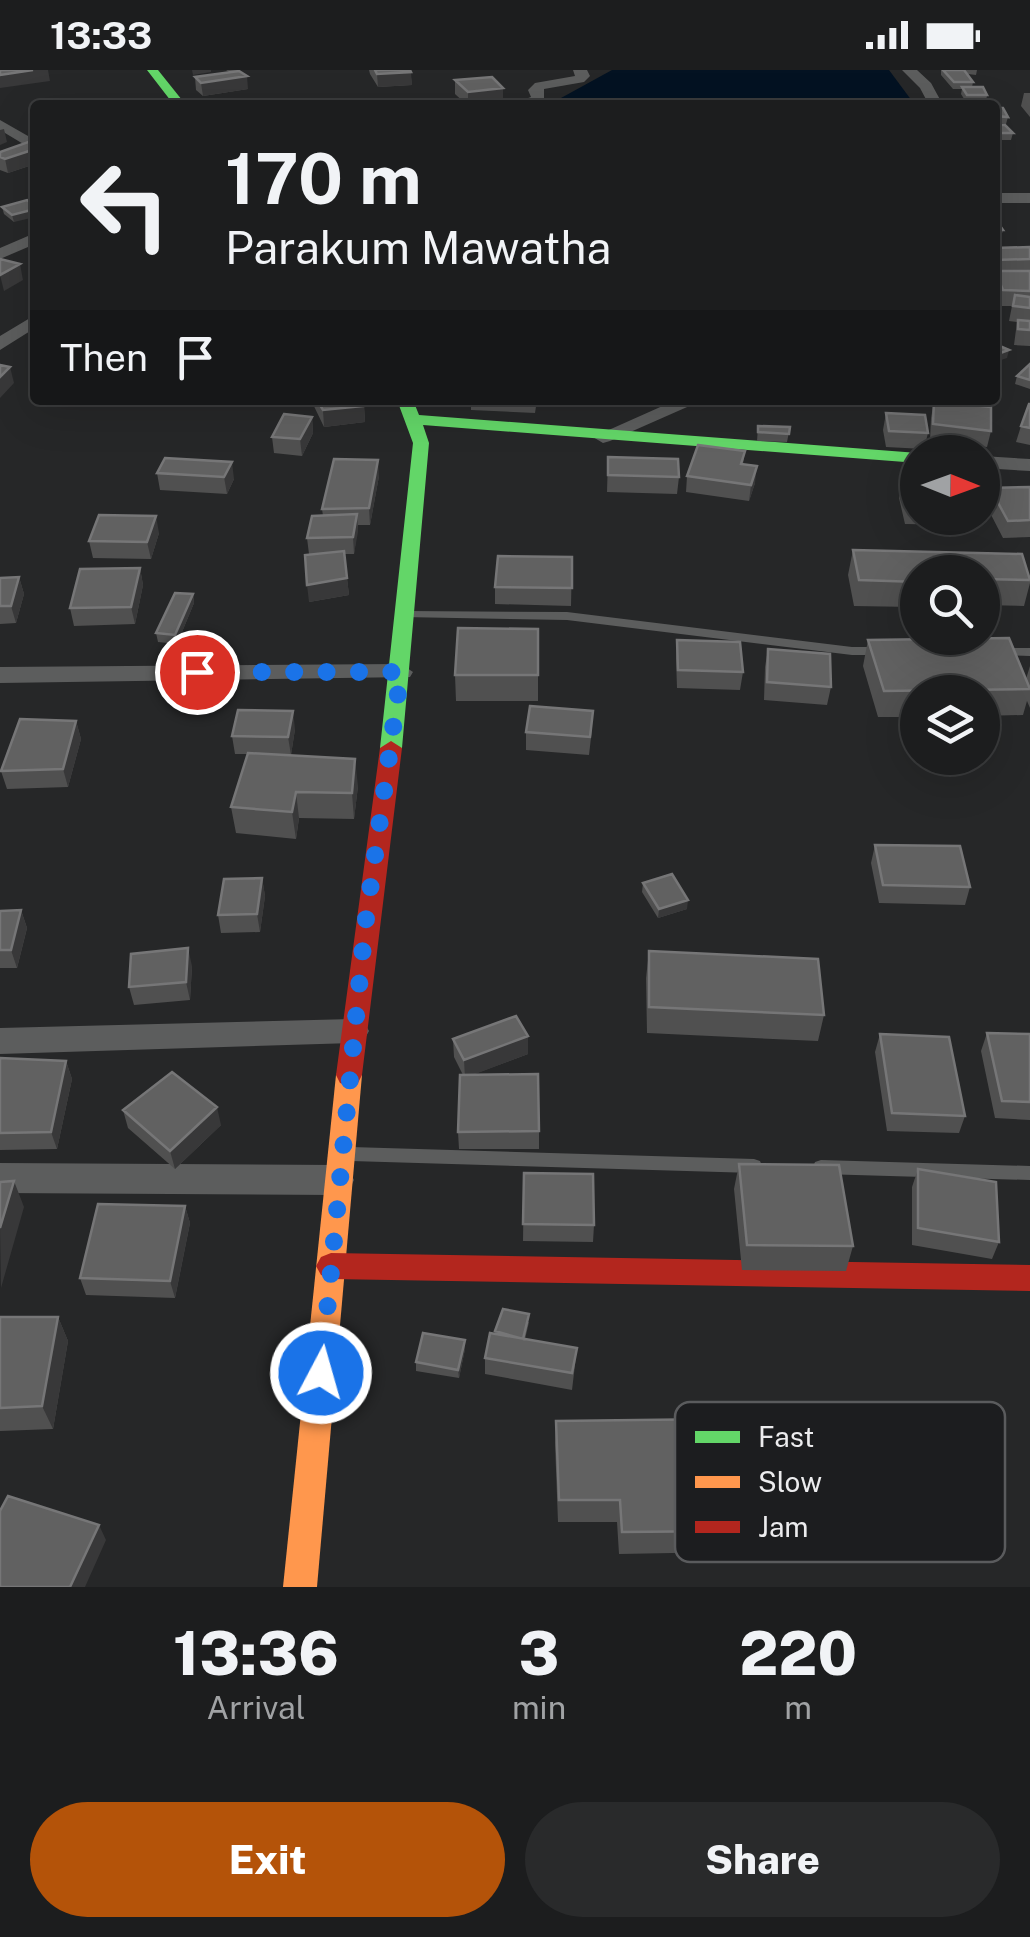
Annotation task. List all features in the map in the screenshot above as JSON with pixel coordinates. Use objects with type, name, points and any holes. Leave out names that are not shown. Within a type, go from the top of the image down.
[{"type":"main road","points":[[152,70],[175,100]]},
{"type":"main road","points":[[300,1587],[353,1031],[401,672],[421,443],[410,410],[603,437],[900,457]]},
{"type":"main road","points":[[331,1266],[1030,1278]]},
{"type":"street","points":[[532,100],[539,98],[535,90],[540,86],[580,79],[580,70]]},
{"type":"street","points":[[909,70],[926,86],[933,100]]},
{"type":"street","points":[[0,124],[30,145]]},
{"type":"street","points":[[18,153],[30,149]]},
{"type":"street","points":[[1000,198],[1030,198]]},
{"type":"street","points":[[0,254],[30,240]]},
{"type":"street","points":[[0,344],[30,323]]},
{"type":"street","points":[[603,437],[682,405]]},
{"type":"street","points":[[1000,463],[1030,465]]},
{"type":"street","points":[[0,676],[401,672]]},
{"type":"street","points":[[0,1042],[353,1031]]},
{"type":"street","points":[[0,1178],[339,1167]]},
{"type":"lane","points":[[406,615],[567,616],[852,652],[892,652]]},
{"type":"lane","points":[[1000,652],[1030,652]]},
{"type":"lane","points":[[339,1167],[774,1166]]},
{"type":"lane","points":[[794,1167],[1030,1173]]},
{"type":"water","points":[[612,70],[889,70],[911,100],[566,100],[561,98]]},
{"type":"building","points":[[0,70],[33,70],[0,75]]},
{"type":"building","points":[[375,70],[410,70],[411,72],[377,74]]},
{"type":"building","points":[[943,70],[964,70],[973,82],[954,82]]},
{"type":"building","points":[[239,71],[247,76],[201,83],[195,77]]},
{"type":"building","points":[[492,77],[503,88],[468,92],[455,80]]},
{"type":"building","points":[[962,87],[983,87],[987,95],[967,95]]},
{"type":"building","points":[[1000,125],[1005,125],[1013,133],[1000,133]]},
{"type":"building","points":[[30,141],[30,151],[5,159],[0,152]]},
{"type":"building","points":[[30,202],[30,210],[12,215],[2,207]]},
{"type":"building","points":[[1030,247],[1030,259],[1000,260],[1000,248]]},
{"type":"building","points":[[0,259],[20,264],[0,275]]},
{"type":"building","points":[[1000,271],[1030,271],[1030,291],[1003,290]]},
{"type":"building","points":[[1015,295],[1030,297],[1030,308],[1013,306]]},
{"type":"building","points":[[1018,320],[1030,321],[1030,330],[1018,329]]},
{"type":"building","points":[[1030,364],[1030,380],[1017,376]]},
{"type":"building","points":[[1030,404],[1030,428],[1021,426]]},
{"type":"building","points":[[320,405],[364,406],[323,410]]},
{"type":"building","points":[[934,405],[991,407],[991,431],[933,424]]},
{"type":"building","points":[[886,413],[925,415],[928,433],[889,431]]},
{"type":"building","points":[[284,414],[312,417],[300,439],[272,437]]},
{"type":"building","points":[[758,426],[790,427],[789,434],[758,432]]},
{"type":"building","points":[[698,445],[745,451],[741,464],[757,466],[751,485],[687,476]]},
{"type":"building","points":[[608,457],[678,459],[679,477],[608,475]]},
{"type":"building","points":[[165,458],[232,462],[224,477],[157,473]]},
{"type":"building","points":[[334,459],[378,460],[369,508],[322,509]]},
{"type":"building","points":[[1030,487],[1030,520],[1008,521],[1000,506],[1000,488]]},
{"type":"building","points":[[357,514],[353,537],[307,538],[312,516]]},
{"type":"building","points":[[99,515],[156,516],[147,542],[89,541]]},
{"type":"building","points":[[853,550],[1022,554],[1030,580],[1000,579],[1000,555],[900,555],[900,581],[859,580]]},
{"type":"building","points":[[344,551],[347,578],[307,585],[305,555]]},
{"type":"building","points":[[498,556],[572,557],[572,588],[495,587]]},
{"type":"building","points":[[140,568],[131,607],[70,608],[80,569]]},
{"type":"building","points":[[19,577],[11,606],[0,606],[0,578]]},
{"type":"building","points":[[175,593],[193,594],[175,635],[156,633]]},
{"type":"building","points":[[458,628],[538,629],[538,675],[455,675]]},
{"type":"building","points":[[1000,638],[1009,638],[1030,689],[1000,689],[1000,675],[900,675],[900,691],[884,691],[868,640],[900,640],[900,655],[1000,655]]},
{"type":"building","points":[[677,640],[740,642],[743,672],[678,670]]},
{"type":"building","points":[[768,649],[830,654],[831,687],[767,682]]},
{"type":"building","points":[[530,706],[593,711],[590,737],[526,732]]},
{"type":"building","points":[[238,710],[293,711],[288,737],[232,736]]},
{"type":"building","points":[[20,719],[76,721],[63,769],[1,771]]},
{"type":"building","points":[[248,753],[355,759],[352,793],[296,792],[292,812],[231,807]]},
{"type":"building","points":[[875,845],[960,846],[970,887],[883,885]]},
{"type":"building","points":[[672,874],[688,900],[659,909],[643,883]]},
{"type":"building","points":[[262,878],[257,914],[218,915],[224,879]]},
{"type":"building","points":[[21,910],[11,950],[0,950],[0,911]]},
{"type":"building","points":[[188,948],[186,982],[129,987],[131,954]]},
{"type":"building","points":[[649,951],[818,959],[824,1015],[649,1007]]},
{"type":"building","points":[[516,1016],[528,1036],[464,1060],[453,1039]]},
{"type":"building","points":[[987,1033],[1030,1034],[1030,1102],[1002,1101]]},
{"type":"building","points":[[880,1034],[949,1037],[965,1116],[892,1113]]},
{"type":"building","points":[[0,1058],[66,1061],[51,1132],[0,1133]]},
{"type":"building","points":[[172,1072],[217,1107],[170,1151],[123,1110]]},
{"type":"building","points":[[538,1074],[539,1131],[458,1132],[460,1075]]},
{"type":"building","points":[[739,1164],[839,1165],[853,1246],[747,1245]]},
{"type":"building","points":[[918,1169],[996,1182],[999,1242],[918,1228]]},
{"type":"building","points":[[524,1173],[593,1174],[594,1225],[523,1224]]},
{"type":"building","points":[[14,1181],[0,1228],[0,1182]]},
{"type":"building","points":[[98,1204],[185,1206],[170,1281],[80,1278]]},
{"type":"building","points":[[503,1309],[529,1314],[523,1339],[495,1331]]},
{"type":"building","points":[[0,1317],[58,1317],[42,1406],[0,1408]]},
{"type":"building","points":[[423,1333],[465,1340],[458,1370],[416,1362]]},
{"type":"building","points":[[490,1333],[577,1348],[572,1373],[485,1358]]},
{"type":"building","points":[[675,1420],[675,1532],[622,1532],[620,1500],[559,1500],[556,1421]]},
{"type":"building","points":[[8,1496],[99,1525],[70,1587],[0,1587],[0,1511]]},
{"type":"traffic: fast","points":[[152,70],[176,100]]},
{"type":"traffic: fast","points":[[391,748],[421,443],[407,405]]},
{"type":"traffic: fast","points":[[415,420],[900,457]]},
{"type":"traffic: slow","points":[[300,1587],[349,1075]]},
{"type":"traffic: jam","points":[[349,1075],[391,748]]},
{"type":"traffic: jam","points":[[331,1266],[1030,1278]]},
{"type":"route","points":[[197,672],[401,672],[365,926],[321,1373]]}]
